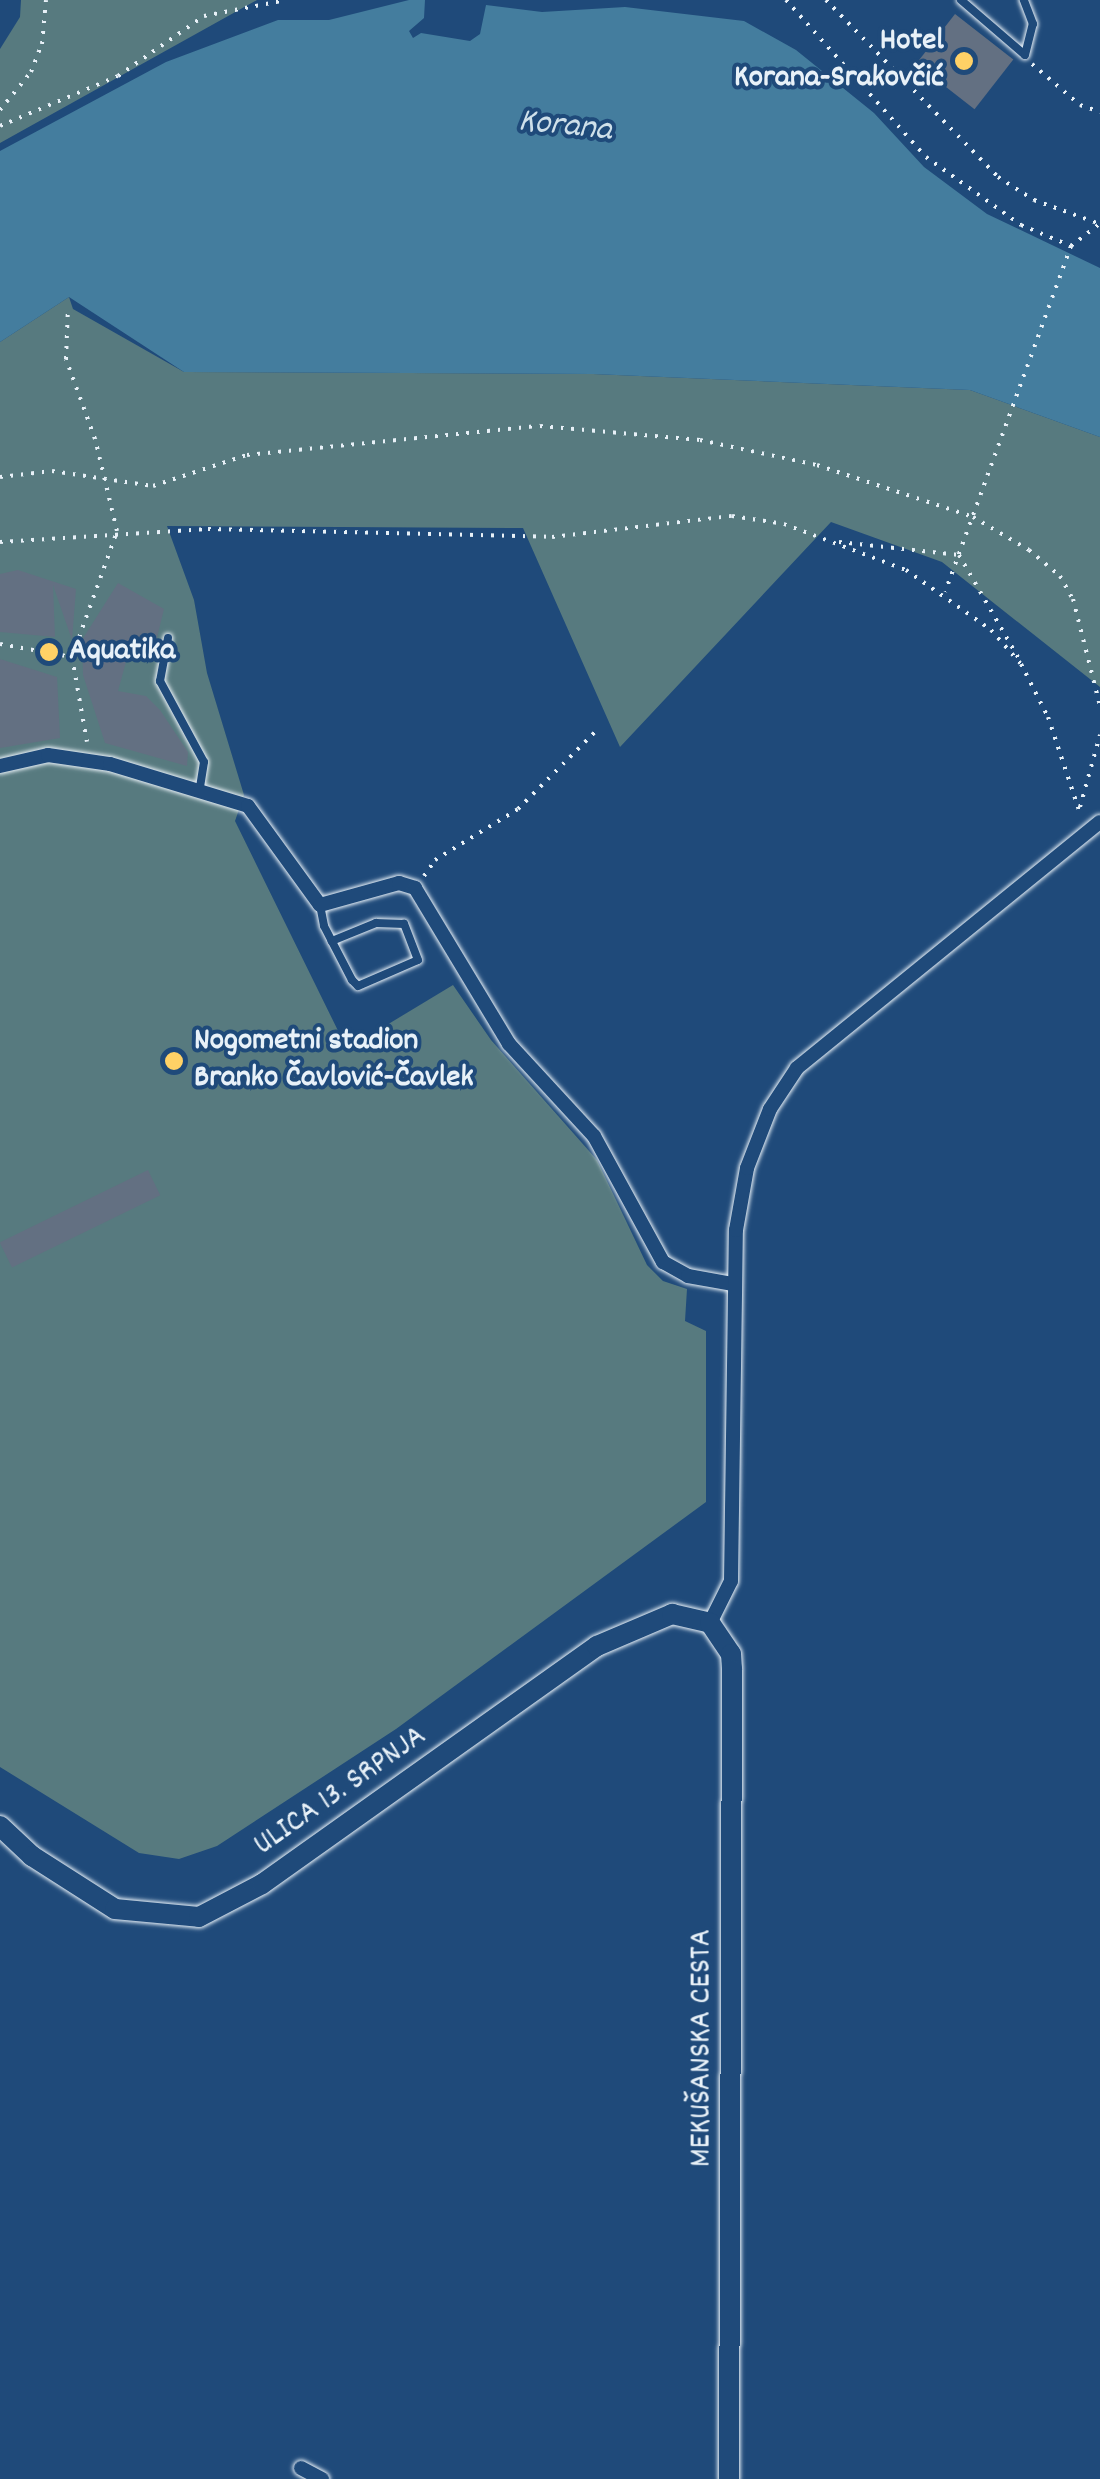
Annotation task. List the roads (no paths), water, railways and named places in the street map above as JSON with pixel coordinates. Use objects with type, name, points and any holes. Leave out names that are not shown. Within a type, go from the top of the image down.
[{"type":"street","points":[[0,766],[48,755],[200,787],[248,806],[263,821],[320,905],[399,883],[415,888],[498,1028],[594,1136],[663,1262],[688,1276],[733,1284]]},
{"type":"street","points":[[710,1623],[732,1582],[733,1284],[747,1168],[770,1110],[797,1068],[1100,822]]},
{"type":"street","name":"ULICA 13. SRPNJA","points":[[0,1826],[32,1856],[115,1909],[199,1917],[262,1884],[597,1646],[672,1614],[710,1623]]},
{"type":"street","name":"MEKUŠANSKA CESTA","points":[[710,1623],[731,1654],[732,1670],[729,2479]]},
{"type":"street","points":[[301,2468],[322,2479]]},
{"type":"lane","points":[[961,0],[1026,55],[1032,24],[1024,0]]},
{"type":"lane","points":[[168,638],[160,681],[204,762],[200,787]]},
{"type":"lane","points":[[320,905],[332,941],[358,986],[418,960],[404,924],[376,923],[332,941]]},
{"type":"water","name":"Korana","points":[[409,0],[425,0],[424,18],[409,31],[413,38],[421,33],[470,41],[480,34],[486,5],[542,12],[625,7],[744,21],[796,50],[874,113],[924,167],[987,214],[1100,268],[1100,437],[970,390],[593,374],[184,372],[69,297],[0,342],[0,151],[166,62],[278,20],[329,20]]},
{"type":"place","name":"Hotel Korana-Srakovčić","points":[[964,61]]},
{"type":"place","name":"Aquatika","points":[[49,652]]},
{"type":"place","name":"Nogometni stadion Branko Čavlović-Čavlek","points":[[174,1061]]}]
